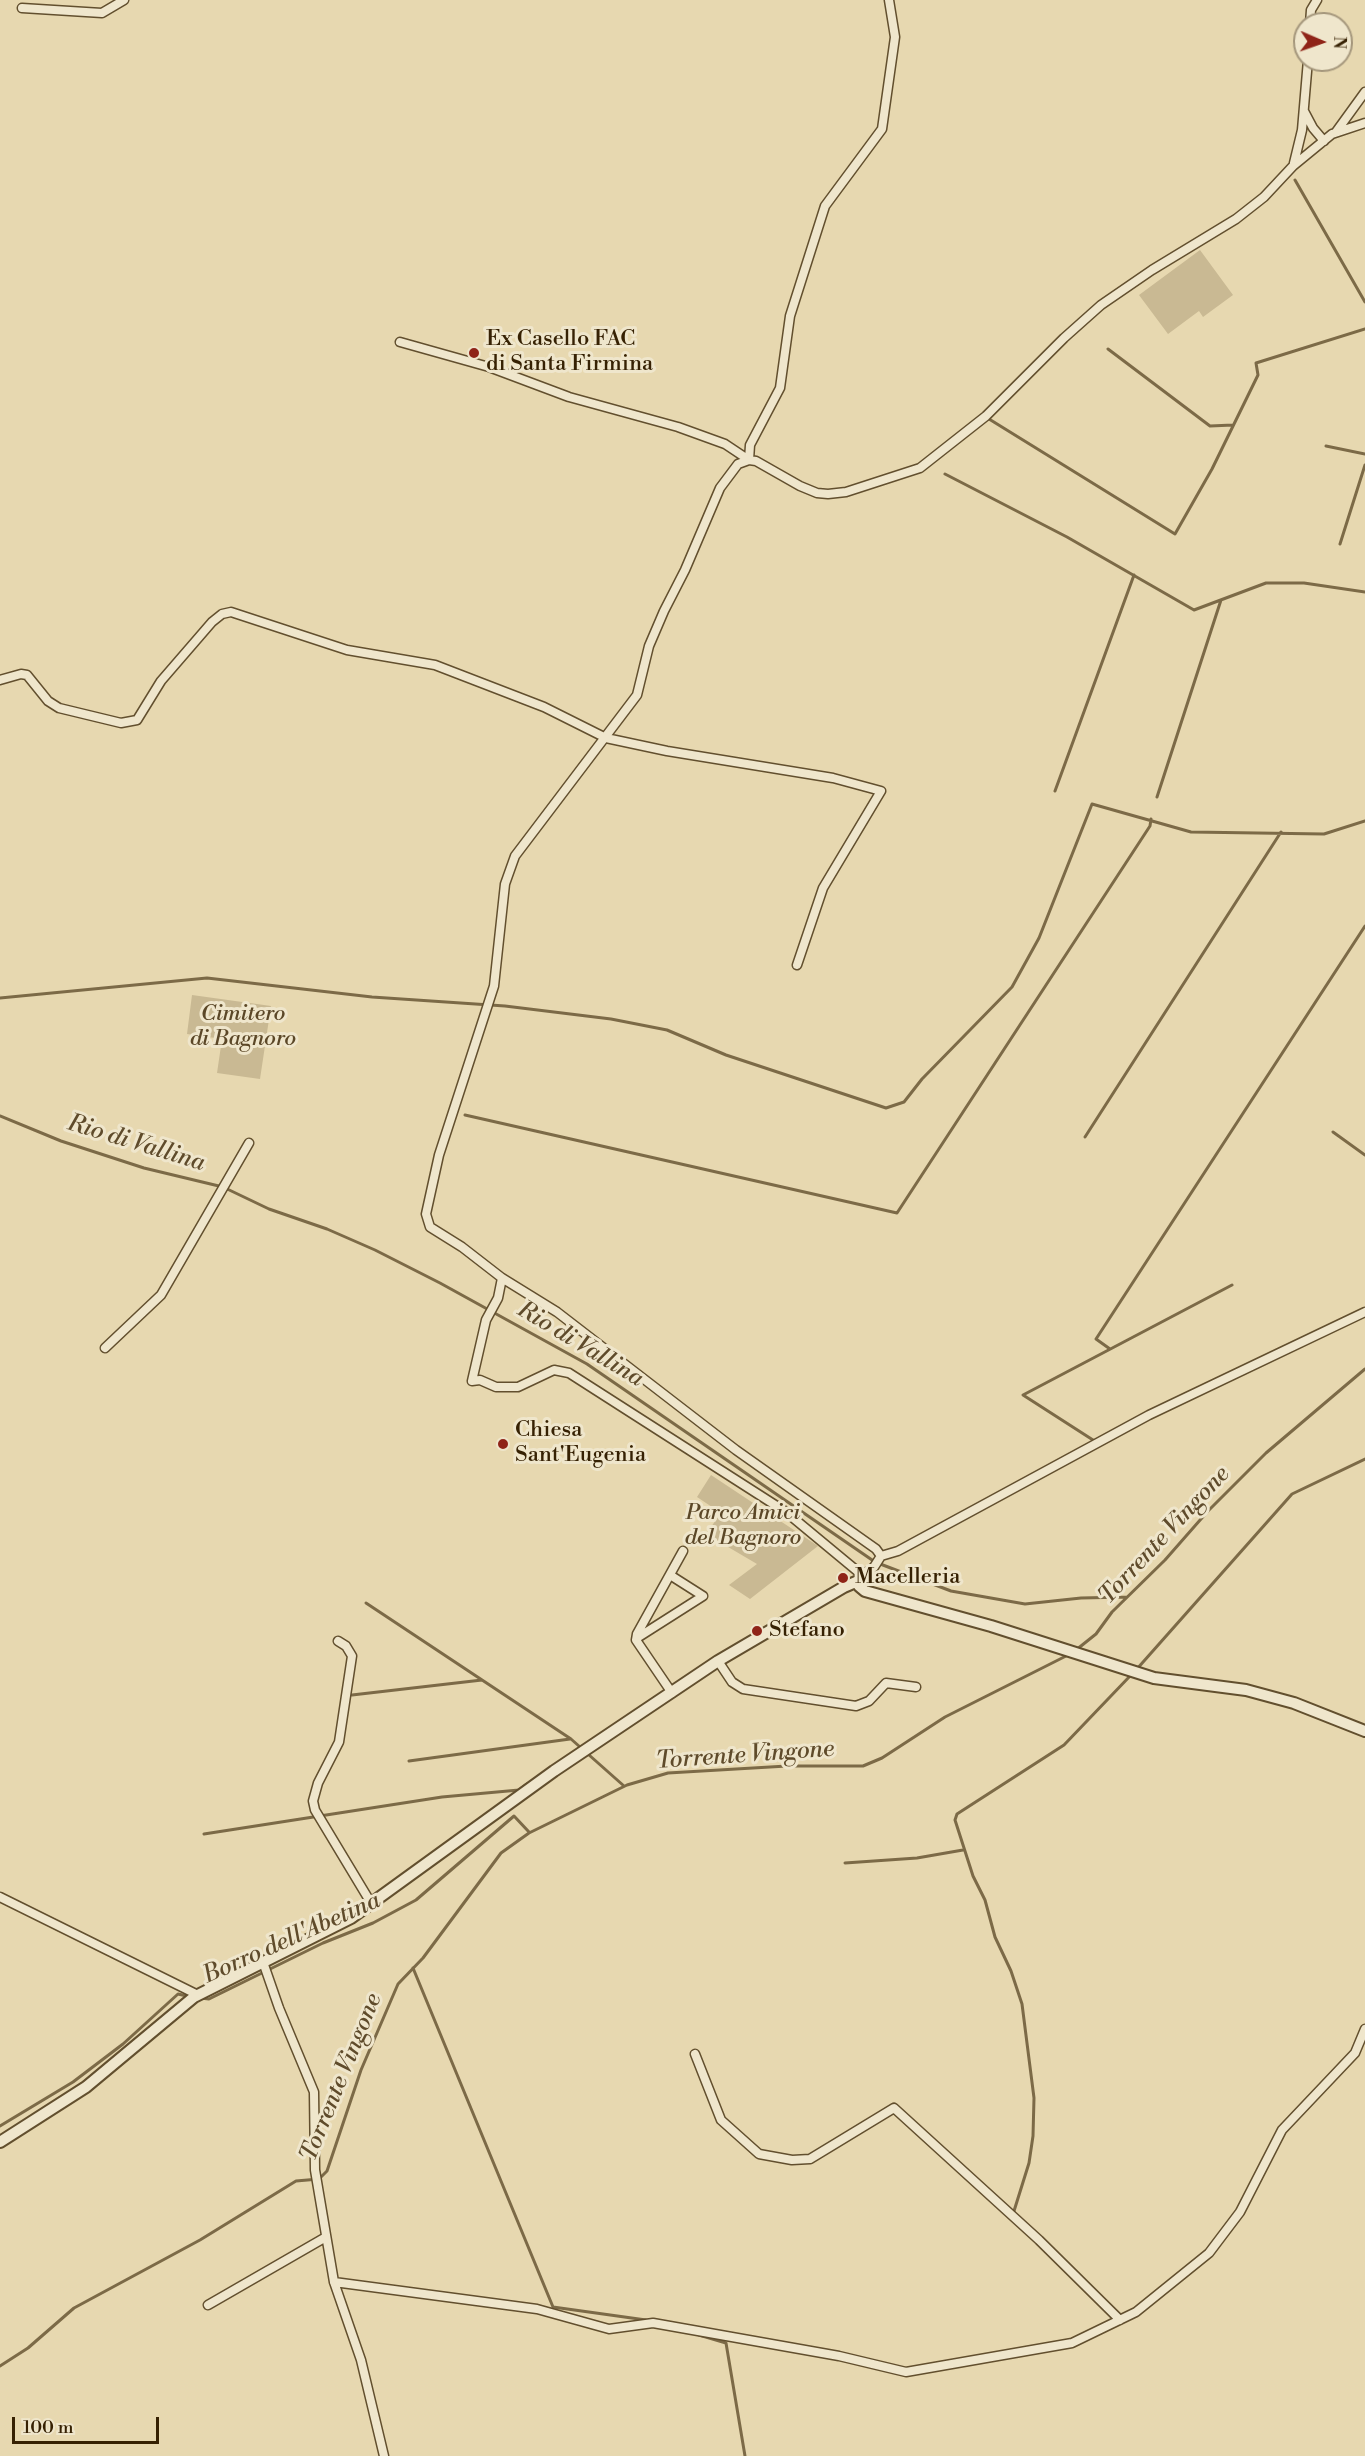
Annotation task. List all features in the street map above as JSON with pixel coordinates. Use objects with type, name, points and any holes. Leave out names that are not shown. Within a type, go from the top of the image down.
[{"type":"street","points":[[22,8],[102,13],[124,0]]},
{"type":"street","points":[[749,460],[750,445],[780,388],[790,316],[825,206],[882,129],[895,36],[889,0]]},
{"type":"street","points":[[1293,166],[1303,126],[1307,72]]},
{"type":"street","points":[[400,342],[489,368],[569,397],[678,426],[725,444],[749,460],[763,464],[800,486],[817,493],[846,492],[920,468],[986,416],[1101,305],[1152,270],[1236,219],[1264,197],[1293,166],[1336,132],[1365,92]]},
{"type":"street","points":[[1304,110],[1313,129],[1324,141]]},
{"type":"street","points":[[1336,132],[1365,123]]},
{"type":"street","points":[[1303,126],[1306,138],[1316,147]]},
{"type":"street","points":[[749,460],[738,464],[720,488],[649,646],[637,694],[515,856],[505,884],[496,974],[490,1000],[440,1155],[426,1214],[430,1227],[462,1247],[502,1278],[557,1312],[736,1450],[876,1549],[878,1562]]},
{"type":"street","points":[[0,680],[27,675],[48,701],[59,708],[121,723],[137,720],[168,673],[212,622],[222,614],[231,612],[347,650],[435,665],[544,707],[606,738],[667,751],[833,778],[881,791],[824,888],[797,965]]},
{"type":"street","points":[[105,1348],[161,1295],[249,1143]]},
{"type":"street","points":[[502,1278],[498,1298],[491,1311],[477,1353],[472,1382],[480,1380],[496,1387],[518,1387],[554,1370],[569,1372],[786,1512],[860,1578]]},
{"type":"street","points":[[0,2142],[86,2087],[198,1995],[351,1918],[554,1771],[718,1661],[860,1578],[878,1562],[1149,1414],[1365,1312]]},
{"type":"street","points":[[672,1693],[639,1647],[637,1634],[683,1551]]},
{"type":"street","points":[[637,1638],[703,1596],[670,1575]]},
{"type":"street","points":[[860,1578],[859,1586],[865,1591],[991,1626],[1154,1678],[1246,1690],[1294,1703],[1365,1731]]},
{"type":"street","points":[[338,1641],[346,1646],[351,1656],[339,1742],[318,1783],[313,1801],[315,1810],[370,1903]]},
{"type":"street","points":[[718,1661],[732,1682],[743,1689],[856,1706],[868,1701],[886,1683],[916,1687]]},
{"type":"street","points":[[0,1897],[198,1995]]},
{"type":"street","points":[[263,1962],[279,2008],[314,2092],[315,2170],[334,2283],[361,2360],[384,2456]]},
{"type":"street","points":[[334,2283],[537,2308],[609,2329],[654,2323],[839,2356],[906,2372],[1072,2343],[1136,2312],[1209,2253],[1240,2212],[1282,2130],[1355,2053],[1365,2029]]},
{"type":"street","points":[[695,2054],[721,2120],[759,2154],[792,2160],[810,2158],[894,2108],[1039,2240],[1120,2320]]},
{"type":"street","points":[[208,2305],[326,2237]]},
{"type":"green space","points":[[1200,250],[1233,295],[1203,317],[1199,311],[1168,334],[1139,295]]},
{"type":"green space","name":"Cimitero di Bagnoro","points":[[192,995],[271,1006],[260,1079],[217,1073],[222,1039],[187,1034]]},
{"type":"green space","name":"Parco Amici del Bagnoro","points":[[711,1475],[818,1546],[750,1599],[729,1585],[757,1564],[706,1534],[721,1513],[697,1497]]},
{"type":"waterway","points":[[1295,180],[1365,302]]},
{"type":"waterway","points":[[989,419],[1175,534],[1212,469],[1258,375],[1256,363],[1365,329]]},
{"type":"waterway","points":[[1108,349],[1210,426],[1233,425]]},
{"type":"waterway","points":[[1326,446],[1365,454]]},
{"type":"waterway","points":[[1340,544],[1365,465]]},
{"type":"waterway","points":[[945,474],[1067,537],[1194,610],[1266,583],[1304,583],[1365,592]]},
{"type":"waterway","points":[[1055,791],[1134,575]]},
{"type":"waterway","points":[[1157,797],[1221,600]]},
{"type":"waterway","points":[[0,998],[207,978],[372,997],[505,1006],[611,1019],[667,1030],[726,1055],[886,1108],[904,1102],[922,1079],[1012,987],[1039,938],[1092,804],[1191,832],[1324,834],[1365,821]]},
{"type":"waterway","points":[[465,1115],[897,1213],[1150,826],[1151,819]]},
{"type":"waterway","points":[[1085,1137],[1281,832]]},
{"type":"waterway","points":[[1110,1349],[1096,1339],[1365,926]]},
{"type":"waterway","name":"Rio di Vallina","points":[[0,1116],[61,1141],[144,1168],[223,1187],[269,1209],[327,1229],[375,1250],[440,1283],[587,1364],[875,1562],[951,1591],[1025,1604],[1081,1598],[1127,1597]]},
{"type":"waterway","points":[[1333,1132],[1365,1155]]},
{"type":"waterway","points":[[1093,1440],[1023,1395],[1232,1285]]},
{"type":"waterway","name":"Torrente Vingone","points":[[1076,1650],[1096,1634],[1112,1612],[1165,1560],[1208,1511],[1266,1453],[1365,1369]]},
{"type":"waterway","points":[[1136,1670],[1292,1494],[1365,1459]]},
{"type":"waterway","points":[[366,1603],[571,1739],[624,1786]]},
{"type":"waterway","name":"Torrente Vingone","points":[[0,2366],[28,2348],[74,2308],[200,2240],[296,2181],[319,2179],[327,2171],[361,2070],[398,1984],[423,1958],[501,1853],[529,1833],[627,1785],[668,1773],[787,1766],[863,1766],[882,1758],[945,1717],[1070,1654]]},
{"type":"waterway","points":[[1014,2211],[1029,2163],[1033,2136],[1034,2098],[1022,2004],[1011,1971],[995,1937],[985,1900],[973,1876],[955,1820],[957,1814],[1064,1745],[1131,1675]]},
{"type":"waterway","points":[[352,1695],[482,1680]]},
{"type":"waterway","points":[[409,1761],[570,1739]]},
{"type":"waterway","points":[[204,1834],[442,1797],[519,1790],[527,1784]]},
{"type":"waterway","name":"Borro dell'Abetina","points":[[200,1998],[209,1999],[323,1943],[373,1923],[416,1900],[514,1816],[529,1832]]},
{"type":"waterway","points":[[845,1863],[917,1858],[963,1850]]},
{"type":"waterway","points":[[413,1968],[553,2307],[646,2320]]},
{"type":"waterway","name":"Borro dell'Abetina","points":[[0,2126],[73,2082],[123,2044],[178,1994],[191,1997]]},
{"type":"waterway","points":[[699,2335],[726,2343],[745,2456]]},
{"type":"place","name":"Ex Casello FAC di Santa Firmina","points":[[474,353]]},
{"type":"place","name":"Chiesa Sant'Eugenia","points":[[503,1444]]},
{"type":"place","name":"Macelleria","points":[[843,1578]]},
{"type":"place","name":"Stefano","points":[[757,1631]]}]
